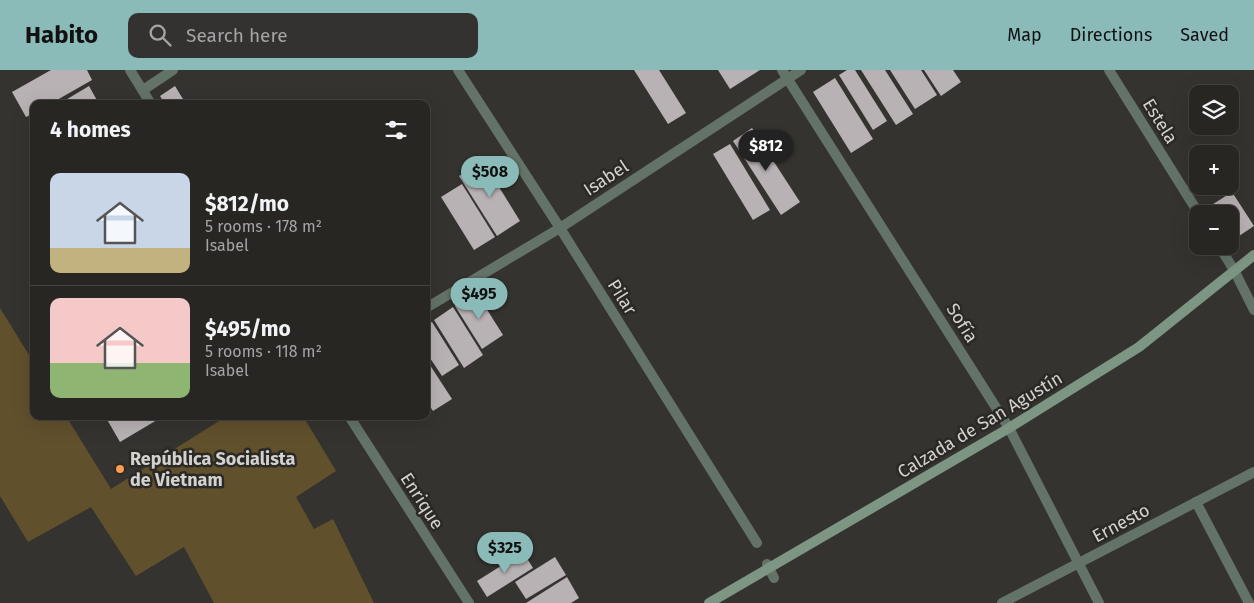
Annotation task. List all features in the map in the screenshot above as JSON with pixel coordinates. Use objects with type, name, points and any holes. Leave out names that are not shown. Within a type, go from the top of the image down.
[{"type":"main road","name":"Calzada de San Agustín","points":[[709,603],[770,571],[1009,428],[1139,346],[1254,255]]},
{"type":"street","points":[[130,70],[149,100]]},
{"type":"street","points":[[143,90],[173,70]]},
{"type":"street","name":"Pilar","points":[[458,70],[560,228],[757,543]]},
{"type":"street","name":"Isabel","points":[[430,306],[560,228],[785,74],[801,70]]},
{"type":"street","name":"Estela","points":[[1109,70],[1193,205]]},
{"type":"street","name":"Sofía","points":[[785,74],[1009,428],[1099,603]]},
{"type":"street","points":[[1225,255],[1254,310]]},
{"type":"street","name":"Enrique","points":[[352,420],[469,603]]},
{"type":"street","name":"Ernesto","points":[[1002,603],[1254,472]]},
{"type":"street","points":[[1196,502],[1249,603]]},
{"type":"shaded area","points":[[0,308],[30,357],[30,420],[68,420],[111,489],[221,420],[305,420],[336,471],[296,497],[314,529],[333,519],[374,603],[214,603],[184,547],[136,576],[91,507],[28,542],[0,496]]},
{"type":"building","points":[[51,70],[87,70],[92,80],[57,100],[30,100],[30,115],[26,117],[12,92]]},
{"type":"building","points":[[634,70],[659,70],[686,113],[668,124]]},
{"type":"building","points":[[718,70],[760,70],[730,89]]},
{"type":"building","points":[[847,70],[855,70],[887,121],[873,130],[839,75]]},
{"type":"building","points":[[861,70],[885,70],[913,114],[896,125]]},
{"type":"building","points":[[890,70],[921,70],[937,95],[915,109]]},
{"type":"building","points":[[924,70],[953,70],[961,82],[941,96]]},
{"type":"building","points":[[835,78],[873,139],[851,153],[813,92]]},
{"type":"building","points":[[89,86],[97,100],[66,100]]},
{"type":"building","points":[[175,86],[184,100],[162,100],[160,96]]},
{"type":"building","points":[[752,128],[800,202],[781,215],[733,141]]},
{"type":"building","points":[[730,144],[770,210],[753,220],[713,154]]},
{"type":"building","points":[[483,161],[520,221],[497,236],[459,176]]},
{"type":"building","points":[[462,184],[495,237],[474,250],[441,197]]},
{"type":"building","points":[[1227,195],[1234,195],[1254,226],[1239,236],[1239,205],[1212,205]]},
{"type":"building","points":[[476,292],[503,335],[482,349],[455,306]]},
{"type":"building","points":[[453,307],[483,355],[464,368],[434,320]]},
{"type":"building","points":[[432,322],[459,365],[442,376],[430,358],[430,323]]},
{"type":"building","points":[[430,365],[452,399],[433,411],[430,406]]},
{"type":"building","points":[[107,420],[157,420],[120,442]]},
{"type":"building","points":[[523,552],[533,568],[487,597],[477,581]]},
{"type":"building","points":[[555,557],[566,575],[526,599],[515,582]]},
{"type":"building","points":[[567,577],[579,598],[571,603],[526,603]]},
{"type":"place","name":"República Socialista de Vietnam","points":[[120,469]]}]
